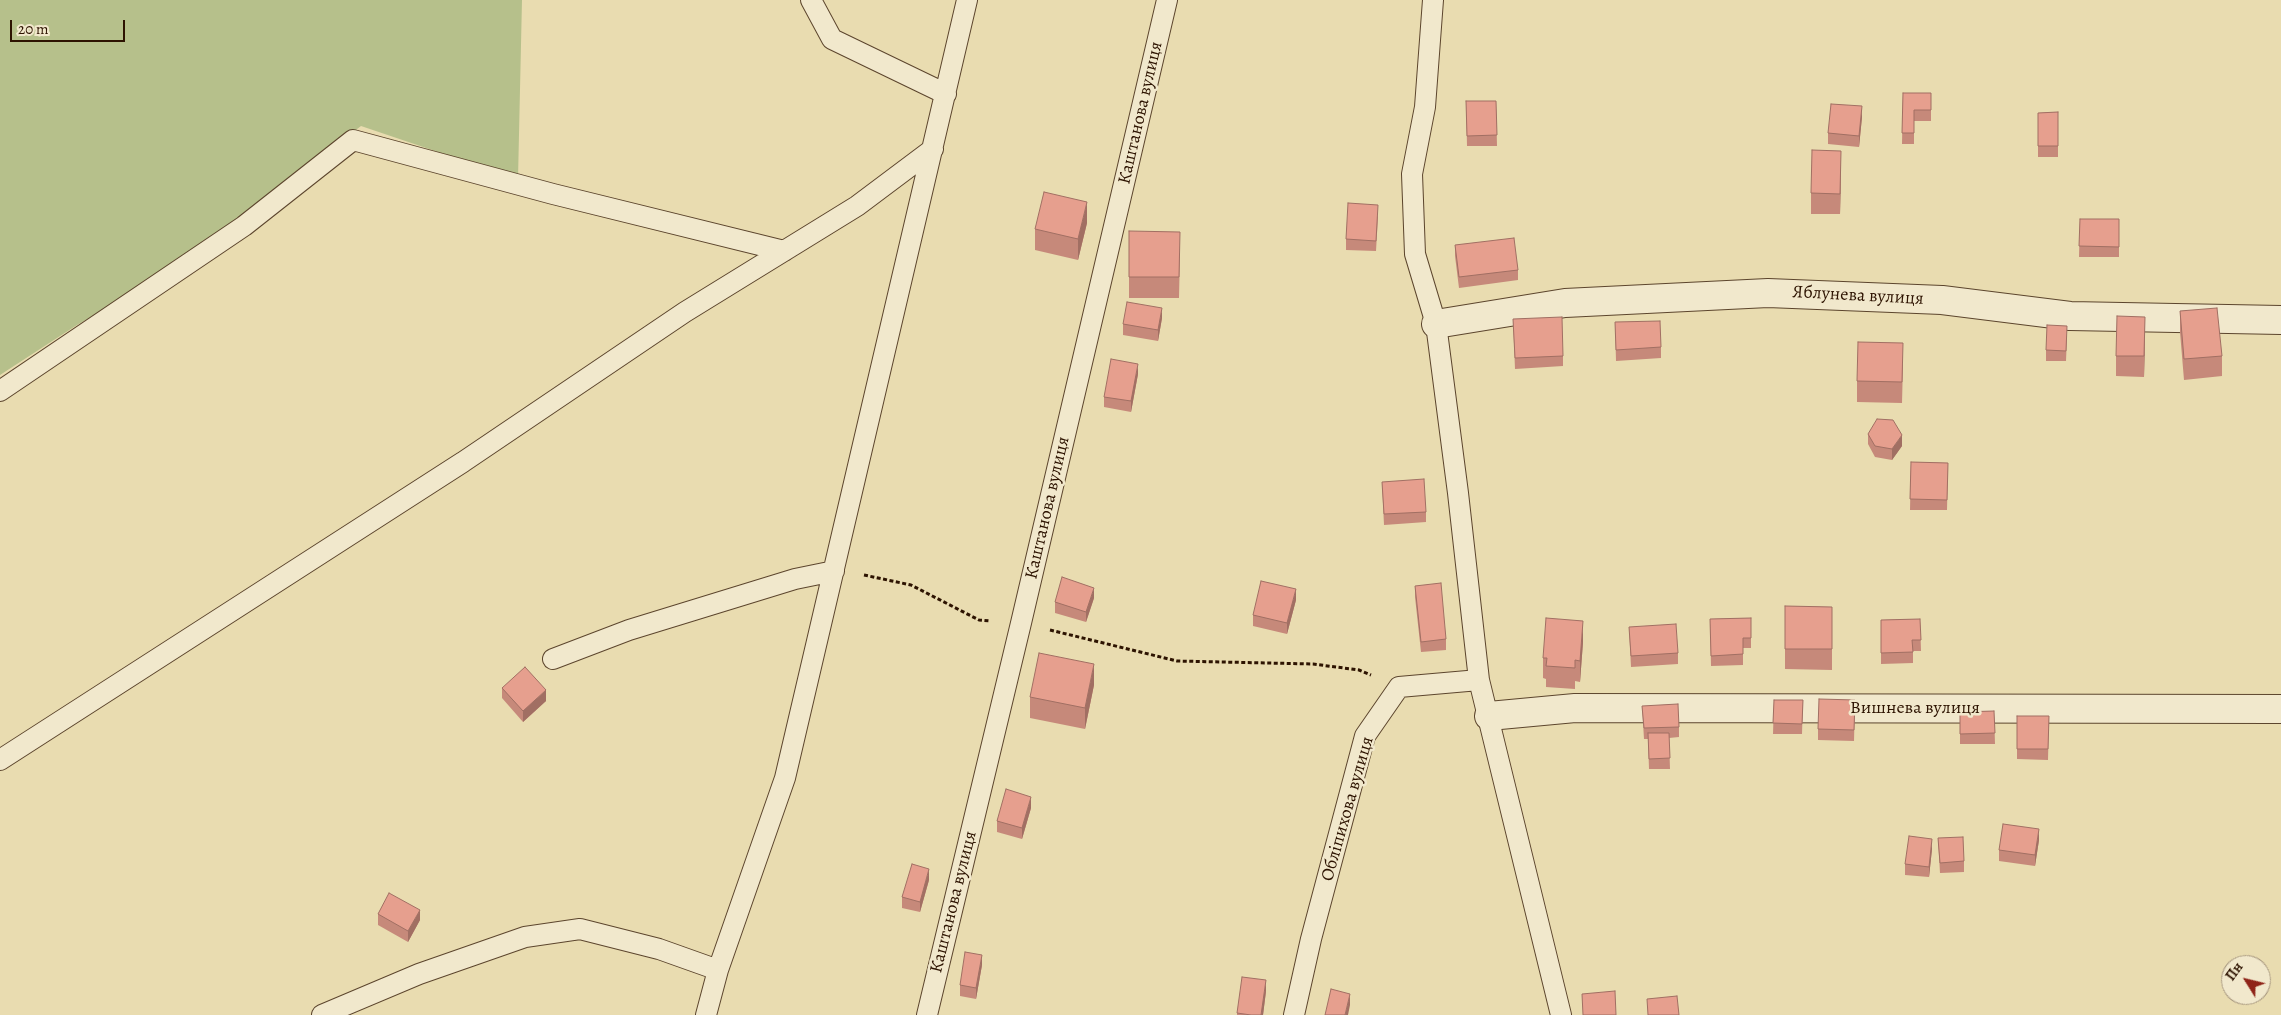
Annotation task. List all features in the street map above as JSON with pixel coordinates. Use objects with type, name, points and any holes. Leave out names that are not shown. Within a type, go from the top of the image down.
[{"type":"street","name":"Яблунева вулиця","points":[[1436,324],[1566,303],[1768,292],[1942,300],[2070,316],[2281,320]]},
{"type":"street","name":"Вишнева вулиця","points":[[1489,716],[1575,708],[2281,709]]},
{"type":"lane","points":[[811,0],[832,39],[946,94]]},
{"type":"lane","points":[[706,1015],[718,970],[785,778],[967,0]]},
{"type":"lane","name":"Каштанова вулиця","points":[[927,1015],[1022,623],[1167,0]]},
{"type":"lane","points":[[1433,0],[1425,106],[1412,174],[1415,254],[1436,324],[1458,493],[1479,680],[1561,1015]]},
{"type":"lane","points":[[0,391],[244,226],[353,140],[554,194],[784,251]]},
{"type":"lane","points":[[0,760],[463,462],[685,312],[856,206],[933,149]]},
{"type":"lane","points":[[553,659],[629,630],[795,579],[834,571]]},
{"type":"lane","points":[[1400,687],[1479,680]]},
{"type":"lane","name":"Обліпихова вулиця","points":[[1294,1015],[1311,939],[1365,736],[1400,687]]},
{"type":"lane","points":[[322,1015],[419,974],[525,936],[580,929],[660,949],[718,970]]},
{"type":"path","points":[[834,571],[879,577],[911,584],[979,620],[1022,623],[1178,661],[1313,664],[1360,670],[1400,687]]},
{"type":"green space","points":[[0,0],[522,0],[518,179],[361,126],[168,272],[77,325],[0,375]]},
{"type":"building","points":[[1903,93],[1931,93],[1931,110],[1914,110],[1914,133],[1902,133]]},
{"type":"building","points":[[1466,101],[1496,101],[1497,135],[1467,136]]},
{"type":"building","points":[[1831,104],[1862,106],[1859,136],[1828,133]]},
{"type":"building","points":[[2058,112],[2058,146],[2038,146],[2038,113]]},
{"type":"building","points":[[1812,150],[1841,151],[1840,194],[1811,193]]},
{"type":"building","points":[[1044,192],[1087,202],[1078,239],[1035,229]]},
{"type":"building","points":[[1348,203],[1378,205],[1376,241],[1346,239]]},
{"type":"building","points":[[2080,219],[2119,219],[2119,247],[2079,246]]},
{"type":"building","points":[[1129,231],[1180,232],[1179,277],[1129,277]]},
{"type":"building","points":[[1514,238],[1518,270],[1459,277],[1455,245]]},
{"type":"building","points":[[1127,302],[1162,308],[1158,330],[1123,324]]},
{"type":"building","points":[[2217,308],[2222,356],[2184,359],[2180,311]]},
{"type":"building","points":[[2117,316],[2145,317],[2144,356],[2116,356]]},
{"type":"building","points":[[1562,317],[1563,356],[1515,358],[1513,319]]},
{"type":"building","points":[[1660,321],[1661,347],[1616,350],[1615,322]]},
{"type":"building","points":[[2047,325],[2067,326],[2066,351],[2046,350]]},
{"type":"building","points":[[1858,342],[1903,343],[1902,382],[1857,381]]},
{"type":"building","points":[[1111,359],[1138,364],[1131,401],[1104,397]]},
{"type":"building","points":[[1877,419],[1893,420],[1902,435],[1892,449],[1875,446],[1868,434]]},
{"type":"building","points":[[1911,462],[1948,463],[1947,500],[1910,499]]},
{"type":"building","points":[[1424,479],[1426,512],[1384,514],[1382,482]]},
{"type":"building","points":[[1062,577],[1094,588],[1086,612],[1055,602]]},
{"type":"building","points":[[1261,581],[1296,589],[1287,623],[1253,615]]},
{"type":"building","points":[[1441,583],[1446,639],[1421,642],[1415,586]]},
{"type":"building","points":[[1785,606],[1832,607],[1832,649],[1785,649]]},
{"type":"building","points":[[1546,618],[1583,621],[1580,661],[1575,660],[1575,668],[1546,666],[1547,658],[1543,658]]},
{"type":"building","points":[[1751,618],[1751,638],[1743,638],[1743,654],[1711,656],[1710,619]]},
{"type":"building","points":[[1920,619],[1921,640],[1912,640],[1913,652],[1881,653],[1881,620]]},
{"type":"building","points":[[1676,624],[1678,653],[1631,656],[1629,627]]},
{"type":"building","points":[[1039,653],[1094,664],[1085,708],[1030,697]]},
{"type":"building","points":[[525,667],[546,690],[523,711],[502,688]]},
{"type":"building","points":[[1819,699],[1855,700],[1854,730],[1818,729]]},
{"type":"building","points":[[1774,700],[1803,700],[1802,724],[1773,723]]},
{"type":"building","points":[[1678,704],[1679,727],[1644,728],[1642,706]]},
{"type":"building","points":[[1994,711],[1995,733],[1960,734],[1960,712]]},
{"type":"building","points":[[2017,716],[2049,716],[2048,749],[2017,749]]},
{"type":"building","points":[[1648,733],[1669,733],[1670,758],[1649,759]]},
{"type":"building","points":[[1006,789],[1031,797],[1022,828],[997,821]]},
{"type":"building","points":[[2003,824],[2039,829],[2035,855],[1999,850]]},
{"type":"building","points":[[1909,836],[1932,839],[1929,867],[1905,864]]},
{"type":"building","points":[[1963,837],[1964,861],[1940,863],[1938,838]]},
{"type":"building","points":[[912,864],[929,869],[920,902],[902,897]]},
{"type":"building","points":[[389,893],[420,910],[408,931],[378,914]]},
{"type":"building","points":[[965,952],[982,955],[976,988],[960,985]]},
{"type":"building","points":[[1242,977],[1266,980],[1261,1015],[1237,1013]]},
{"type":"building","points":[[1331,989],[1350,994],[1345,1015],[1325,1015]]},
{"type":"building","points":[[1615,991],[1616,1015],[1583,1015],[1582,994]]},
{"type":"building","points":[[1677,996],[1679,1015],[1648,1015],[1647,999]]}]
